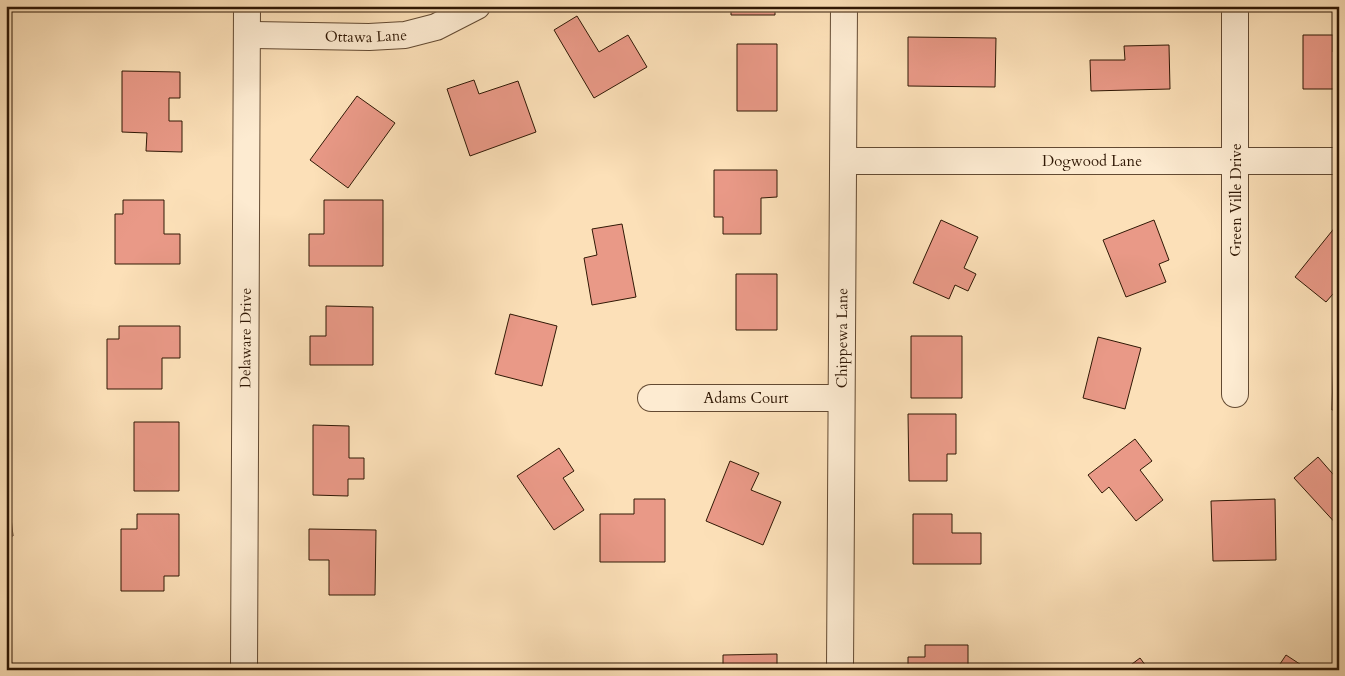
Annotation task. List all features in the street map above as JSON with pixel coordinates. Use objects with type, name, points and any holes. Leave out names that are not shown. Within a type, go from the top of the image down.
[{"type":"street","name":"Delaware Drive","points":[[244,670],[248,6]]},
{"type":"street","name":"Ottawa Lane","points":[[247,35],[369,37],[405,35],[436,27],[477,6]]},
{"type":"street","name":"Chippewa Lane","points":[[840,670],[844,6]]},
{"type":"street","name":"Green Ville Drive","points":[[1235,6],[1235,394]]},
{"type":"street","name":"Dogwood Lane","points":[[844,162],[1339,160]]},
{"type":"street","name":"Adams Court","points":[[651,398],[841,398]]},
{"type":"building","points":[[731,6],[775,6],[775,15],[731,15]]},
{"type":"building","points":[[577,16],[599,52],[628,35],[647,67],[594,98],[554,30]]},
{"type":"building","points":[[1303,35],[1333,35],[1333,52],[1339,52],[1339,89],[1303,89]]},
{"type":"building","points":[[908,37],[996,38],[995,87],[908,86]]},
{"type":"building","points":[[737,44],[777,44],[777,111],[737,111]]},
{"type":"building","points":[[1169,45],[1170,89],[1091,91],[1090,60],[1125,60],[1124,46]]},
{"type":"building","points":[[122,71],[180,72],[180,98],[169,98],[169,121],[182,121],[182,152],[146,151],[147,133],[122,132]]},
{"type":"building","points":[[474,80],[479,94],[518,81],[536,132],[470,156],[447,89]]},
{"type":"building","points":[[357,96],[395,123],[348,188],[310,160]]},
{"type":"building","points":[[714,170],[777,170],[777,197],[761,198],[761,234],[723,234],[723,217],[714,217]]},
{"type":"building","points":[[123,200],[164,200],[164,234],[180,234],[180,264],[115,264],[115,214],[123,214]]},
{"type":"building","points":[[324,200],[383,200],[383,266],[309,266],[309,234],[324,234]]},
{"type":"building","points":[[941,220],[978,237],[964,268],[976,274],[968,291],[955,285],[949,299],[913,283]]},
{"type":"building","points":[[1154,220],[1169,260],[1159,264],[1166,282],[1126,297],[1103,240]]},
{"type":"building","points":[[622,224],[636,297],[592,305],[584,258],[597,255],[592,229]]},
{"type":"building","points":[[1336,226],[1339,228],[1339,287],[1326,302],[1295,277]]},
{"type":"building","points":[[736,274],[777,274],[777,330],[736,330]]},
{"type":"building","points":[[326,306],[373,307],[373,365],[310,365],[310,336],[326,336]]},
{"type":"building","points":[[510,314],[557,326],[542,386],[495,374]]},
{"type":"building","points":[[119,326],[180,326],[180,358],[162,358],[162,389],[107,389],[107,339],[119,339]]},
{"type":"building","points":[[911,336],[962,336],[962,398],[911,398]]},
{"type":"building","points":[[1098,337],[1141,348],[1125,409],[1083,398]]},
{"type":"building","points":[[1334,341],[1339,341],[1339,410],[1332,410]]},
{"type":"building","points":[[6,399],[11,406],[6,409]]},
{"type":"building","points":[[908,414],[956,414],[956,454],[947,454],[947,481],[909,481]]},
{"type":"building","points":[[134,422],[179,422],[179,491],[134,491]]},
{"type":"building","points":[[313,425],[349,426],[349,458],[364,458],[364,479],[348,479],[348,496],[313,495]]},
{"type":"building","points":[[1135,439],[1152,461],[1140,470],[1163,500],[1136,521],[1109,487],[1102,493],[1088,475]]},
{"type":"building","points":[[559,448],[574,471],[563,478],[584,510],[554,530],[517,476]]},
{"type":"building","points":[[1318,457],[1339,481],[1339,527],[1294,478]]},
{"type":"building","points":[[730,461],[759,473],[751,490],[781,502],[763,545],[706,521]]},
{"type":"building","points":[[6,471],[13,536],[6,537]]},
{"type":"building","points":[[634,499],[665,499],[665,562],[600,562],[600,514],[634,514]]},
{"type":"building","points":[[1275,499],[1276,560],[1213,561],[1211,501]]},
{"type":"building","points":[[137,514],[179,514],[179,576],[164,576],[164,591],[121,591],[121,529],[137,529]]},
{"type":"building","points":[[913,514],[952,514],[952,533],[981,533],[981,564],[913,564]]},
{"type":"building","points":[[309,529],[376,530],[375,595],[329,595],[329,560],[309,560]]},
{"type":"building","points":[[925,645],[968,645],[968,670],[908,670],[908,657],[925,657]]},
{"type":"building","points":[[777,654],[777,670],[723,670],[723,655]]},
{"type":"building","points":[[1286,655],[1309,670],[1276,670]]},
{"type":"building","points":[[1140,658],[1149,670],[1124,670]]}]
